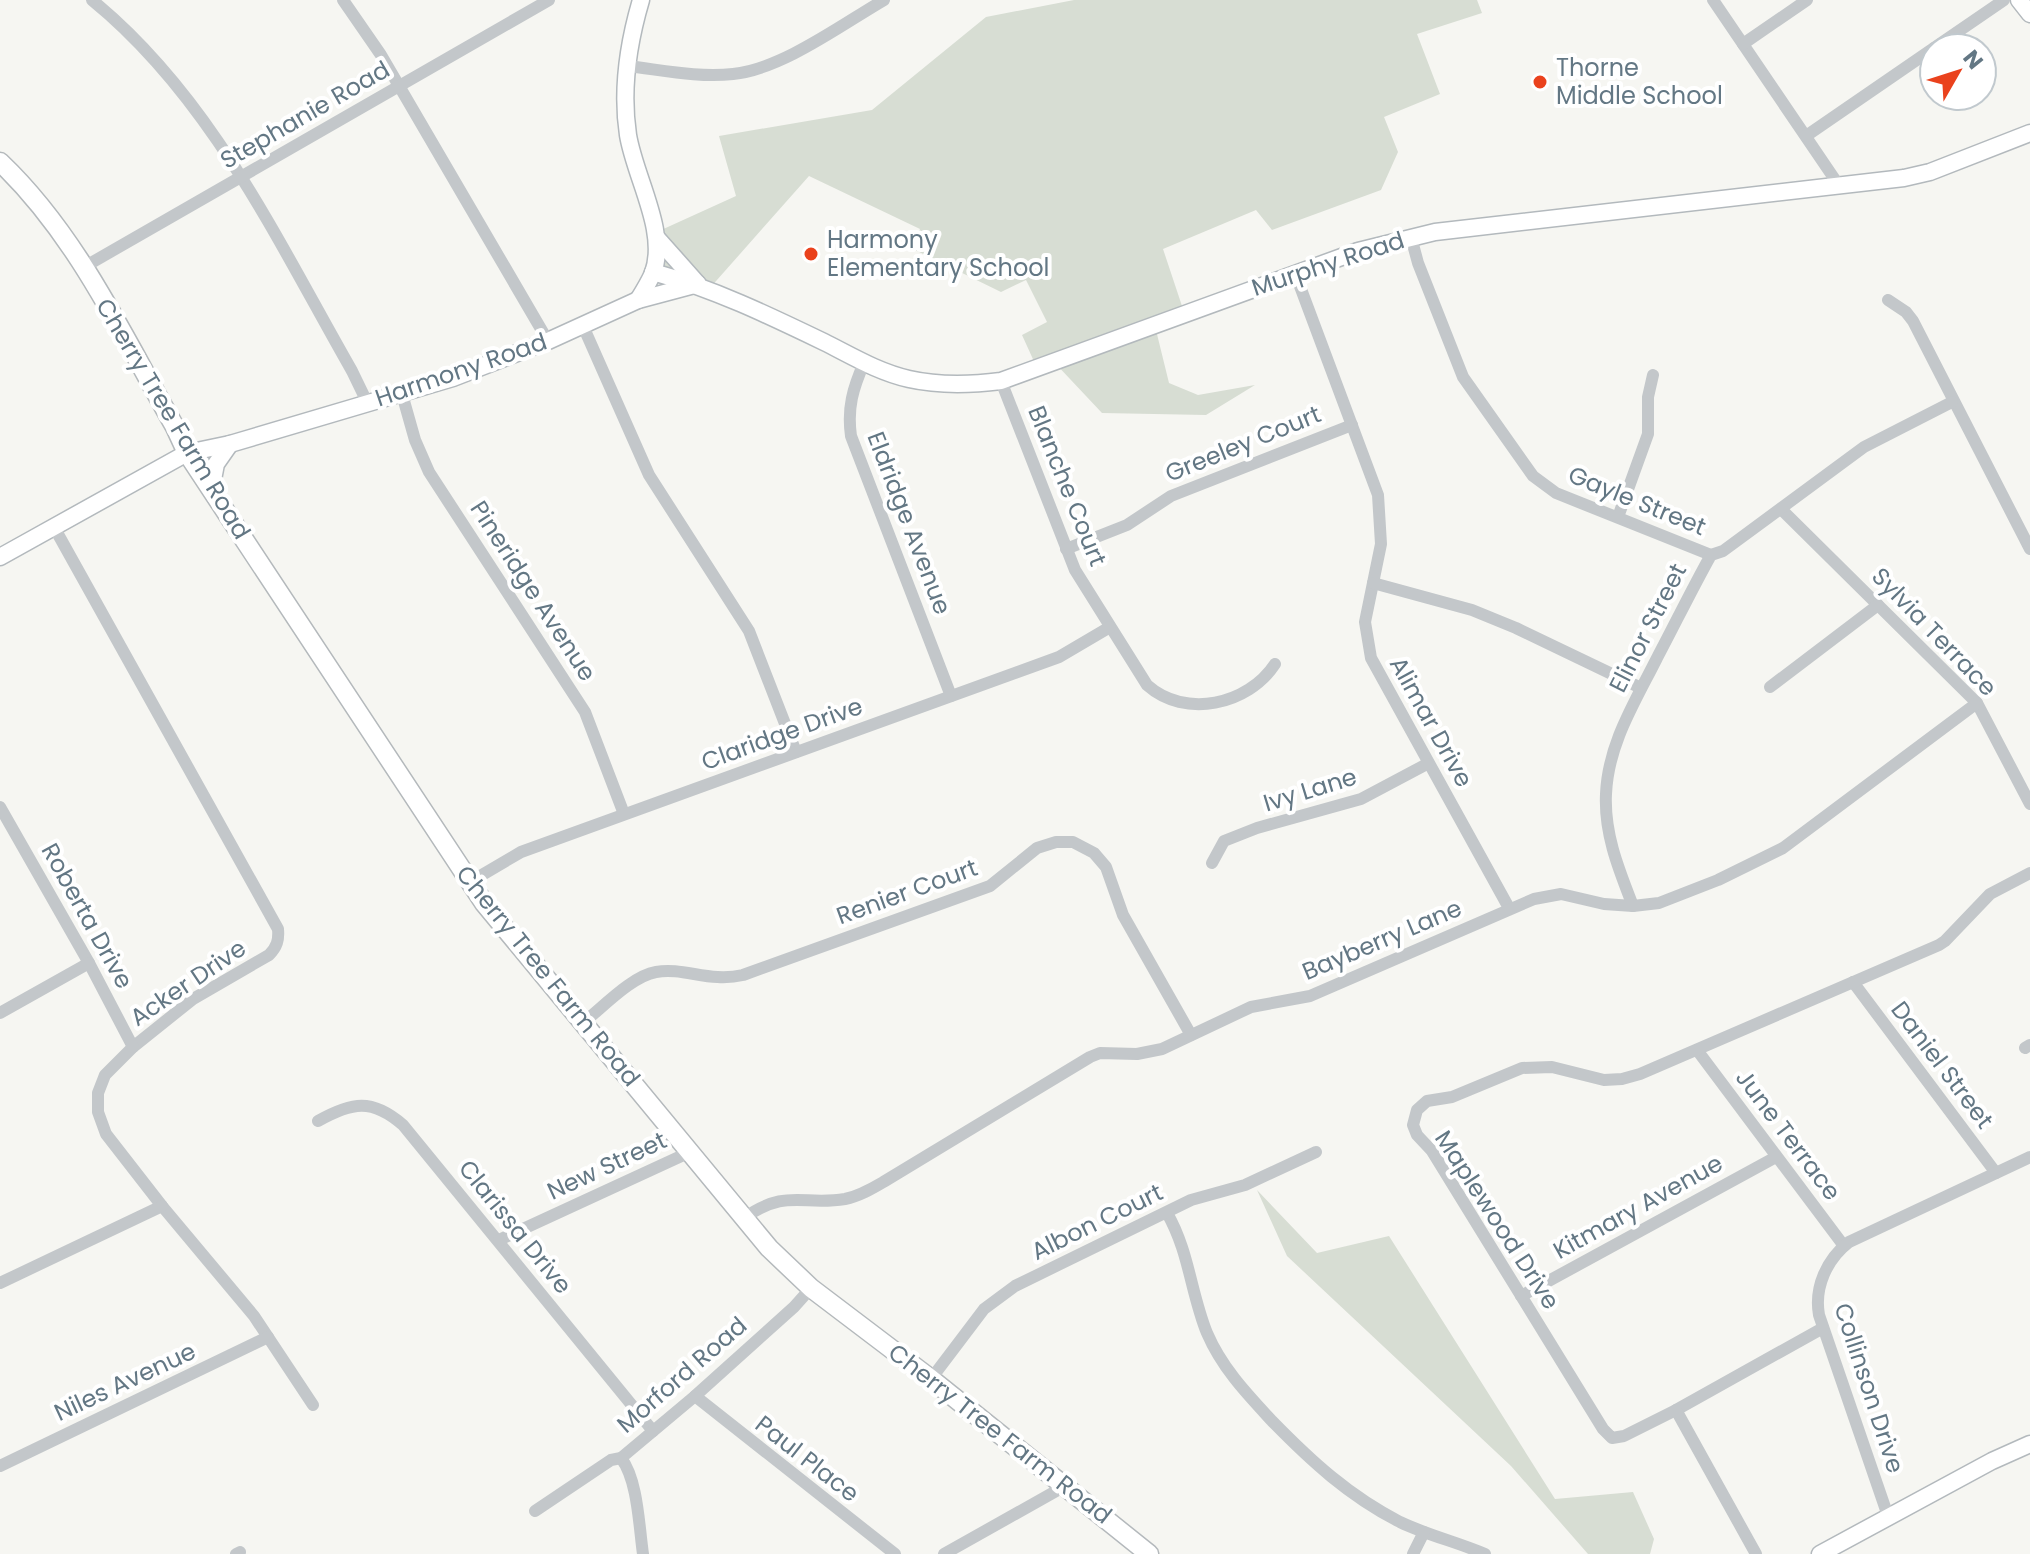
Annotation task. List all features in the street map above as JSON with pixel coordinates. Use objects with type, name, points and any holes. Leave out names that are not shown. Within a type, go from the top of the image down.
[{"type":"main road","name":"Cherry Tree Farm Road","points":[[0,162],[41,206],[84,267],[187,453],[499,923],[769,1248],[811,1288],[931,1379],[1149,1554]]},
{"type":"street","points":[[92,0],[167,73],[207,123],[367,402]]},
{"type":"street","points":[[343,0],[399,87],[548,341]]},
{"type":"street","name":"Stephanie Road","points":[[84,267],[549,0]]},
{"type":"street","points":[[638,300],[653,272],[657,238],[635,165],[625,104],[630,46],[641,0]]},
{"type":"street","points":[[627,66],[712,76],[758,69],[787,57],[884,0]]},
{"type":"street","points":[[1713,0],[1840,187]]},
{"type":"street","points":[[1743,44],[1807,0]]},
{"type":"street","points":[[1957,32],[2004,0]]},
{"type":"street","points":[[2019,0],[2030,14]]},
{"type":"street","points":[[1806,136],[1918,59]]},
{"type":"street","name":"Murphy Road","points":[[653,272],[698,284],[864,363],[906,379],[960,385],[1001,381],[1295,273],[1411,237],[1904,178],[1930,172],[2030,133]]},
{"type":"street","name":"Gayle Street","points":[[1411,237],[1418,263],[1463,377],[1533,476],[1556,493],[1711,555]]},
{"type":"street","points":[[657,238],[698,284]]},
{"type":"street","name":"Alimar Drive","points":[[1295,273],[1374,481],[1381,511],[1381,544],[1365,622],[1367,647],[1374,667],[1509,908]]},
{"type":"street","name":"Harmony Road","points":[[0,557],[187,453],[230,444],[453,378],[548,341],[638,300],[698,284]]},
{"type":"street","points":[[1888,300],[1913,321],[2030,549]]},
{"type":"street","points":[[583,326],[649,475],[749,631],[796,752]]},
{"type":"street","name":"Eldridge Avenue","points":[[864,363],[849,408],[851,436],[951,696]]},
{"type":"street","points":[[1618,517],[1648,434],[1648,397],[1653,375]]},
{"type":"street","name":"Blanche Court","points":[[1001,381],[1075,570],[1147,685],[1163,697],[1187,705],[1203,705],[1223,700],[1263,679],[1275,664]]},
{"type":"street","name":"Pineridge Avenue","points":[[402,394],[415,440],[429,472],[585,712],[624,814]]},
{"type":"street","name":"Elinor Street","points":[[1633,906],[1610,840],[1606,795],[1613,750],[1641,688],[1711,555],[1723,551],[1864,447],[1952,402]]},
{"type":"street","name":"Greeley Court","points":[[1066,549],[1127,525],[1171,496],[1352,425]]},
{"type":"street","points":[[211,490],[215,466],[230,444]]},
{"type":"street","name":"Sylvia Terrace","points":[[1781,509],[1977,703],[2030,804]]},
{"type":"street","name":"Acker Drive","points":[[54,527],[278,929],[278,944],[269,955],[193,999],[133,1047],[105,1075],[98,1093],[98,1112],[106,1134],[254,1316],[313,1405]]},
{"type":"street","points":[[1373,583],[1472,610],[1641,688]]},
{"type":"street","points":[[1770,687],[1878,605]]},
{"type":"street","name":"Claridge Drive","points":[[470,882],[521,852],[1059,657],[1110,627]]},
{"type":"street","name":"Bayberry Lane","points":[[744,1218],[777,1202],[840,1199],[858,1195],[1090,1057],[1100,1053],[1144,1053],[1162,1049],[1251,1007],[1310,996],[1534,899],[1561,894],[1604,904],[1633,906],[1659,903],[1771,855],[1977,703]]},
{"type":"street","name":"Ivy Lane","points":[[1212,863],[1224,841],[1257,828],[1361,799],[1427,764]]},
{"type":"street","name":"Roberta Drive","points":[[0,807],[133,1047]]},
{"type":"street","name":"Renier Court","points":[[584,1022],[648,974],[666,971],[717,979],[743,975],[990,886],[1037,848],[1063,841],[1094,853],[1106,867],[1123,915],[1191,1035]]},
{"type":"street","name":"Maplewood Drive","points":[[1823,1328],[1676,1410],[1624,1436],[1616,1439],[1610,1436],[1432,1151],[1417,1135],[1413,1125],[1417,1110],[1427,1101],[1452,1097],[1522,1068],[1552,1067],[1615,1080],[1640,1074],[1945,941],[1990,894],[2030,873]]},
{"type":"street","points":[[0,1013],[89,963]]},
{"type":"street","name":"Daniel Street","points":[[1853,982],[1996,1173]]},
{"type":"street","name":"June Terrace","points":[[1697,1050],[1844,1246]]},
{"type":"street","name":"Clarissa Drive","points":[[318,1121],[341,1108],[354,1105],[374,1107],[393,1116],[429,1154],[653,1431]]},
{"type":"street","name":"New Street","points":[[499,1240],[690,1152]]},
{"type":"street","name":"Albon Court","points":[[931,1379],[984,1309],[999,1296],[1198,1197],[1239,1187],[1316,1152]]},
{"type":"street","name":"Kitmary Avenue","points":[[1521,1296],[1776,1157]]},
{"type":"street","points":[[1844,1246],[2030,1157]]},
{"type":"street","points":[[0,1283],[162,1206]]},
{"type":"street","points":[[1167,1213],[1182,1244],[1207,1334],[1242,1389],[1329,1477],[1371,1506],[1424,1532],[1485,1554]]},
{"type":"street","name":"Collinson Drive","points":[[1844,1246],[1829,1265],[1818,1292],[1818,1308],[1888,1516]]},
{"type":"street","name":"Morford Road","points":[[535,1511],[611,1460],[621,1458],[695,1396],[811,1288]]},
{"type":"street","name":"Niles Avenue","points":[[0,1466],[268,1337]]},
{"type":"street","name":"Paul Place","points":[[695,1396],[895,1554]]},
{"type":"street","points":[[1676,1410],[1756,1554]]},
{"type":"street","points":[[1820,1554],[1992,1461],[2030,1444]]},
{"type":"street","points":[[621,1458],[632,1481],[643,1554]]},
{"type":"street","points":[[944,1554],[1065,1486]]},
{"type":"street","points":[[1413,1554],[1424,1532]]},
{"type":"shaded area","points":[[1074,0],[1477,0],[1482,13],[1417,34],[1440,94],[1384,117],[1398,152],[1381,190],[1272,230],[1256,210],[1163,249],[1185,315],[1155,326],[1169,383],[1198,395],[1255,385],[1206,415],[1102,413],[1054,362],[1037,368],[1022,335],[1047,322],[1026,280],[1001,292],[911,248],[920,229],[809,176],[709,289],[656,274],[659,231],[736,196],[719,136],[872,110],[986,17]]},
{"type":"shaded area","points":[[1257,1190],[1317,1253],[1389,1236],[1555,1499],[1633,1492],[1654,1539],[1650,1554],[1588,1554],[1511,1466],[1287,1256]]},
{"type":"place","name":"Thorne Middle School","points":[[1540,82]]},
{"type":"place","name":"Harmony Elementary School","points":[[811,254]]}]
